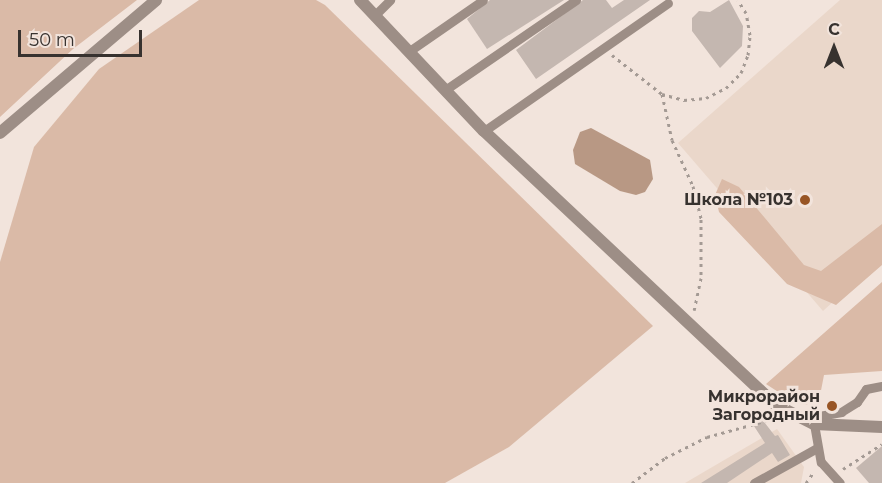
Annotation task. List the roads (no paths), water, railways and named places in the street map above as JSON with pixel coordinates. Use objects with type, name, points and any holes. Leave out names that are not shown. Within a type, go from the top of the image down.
[{"type":"street","points":[[0,133],[156,0]]},
{"type":"street","points":[[360,0],[484,130],[690,328],[796,417],[814,424],[882,427]]},
{"type":"lane","points":[[374,16],[390,0]]},
{"type":"lane","points":[[408,52],[483,0]]},
{"type":"lane","points":[[445,90],[576,0]]},
{"type":"lane","points":[[484,130],[668,3]]},
{"type":"lane","points":[[796,417],[841,412],[857,402],[866,389],[882,386]]},
{"type":"lane","points":[[814,424],[817,448],[836,479]]},
{"type":"lane","points":[[754,483],[817,448]]},
{"type":"place","name":"Школа №103","points":[[805,200]]},
{"type":"place","name":"Микрорайон Загородный","points":[[832,406]]}]
